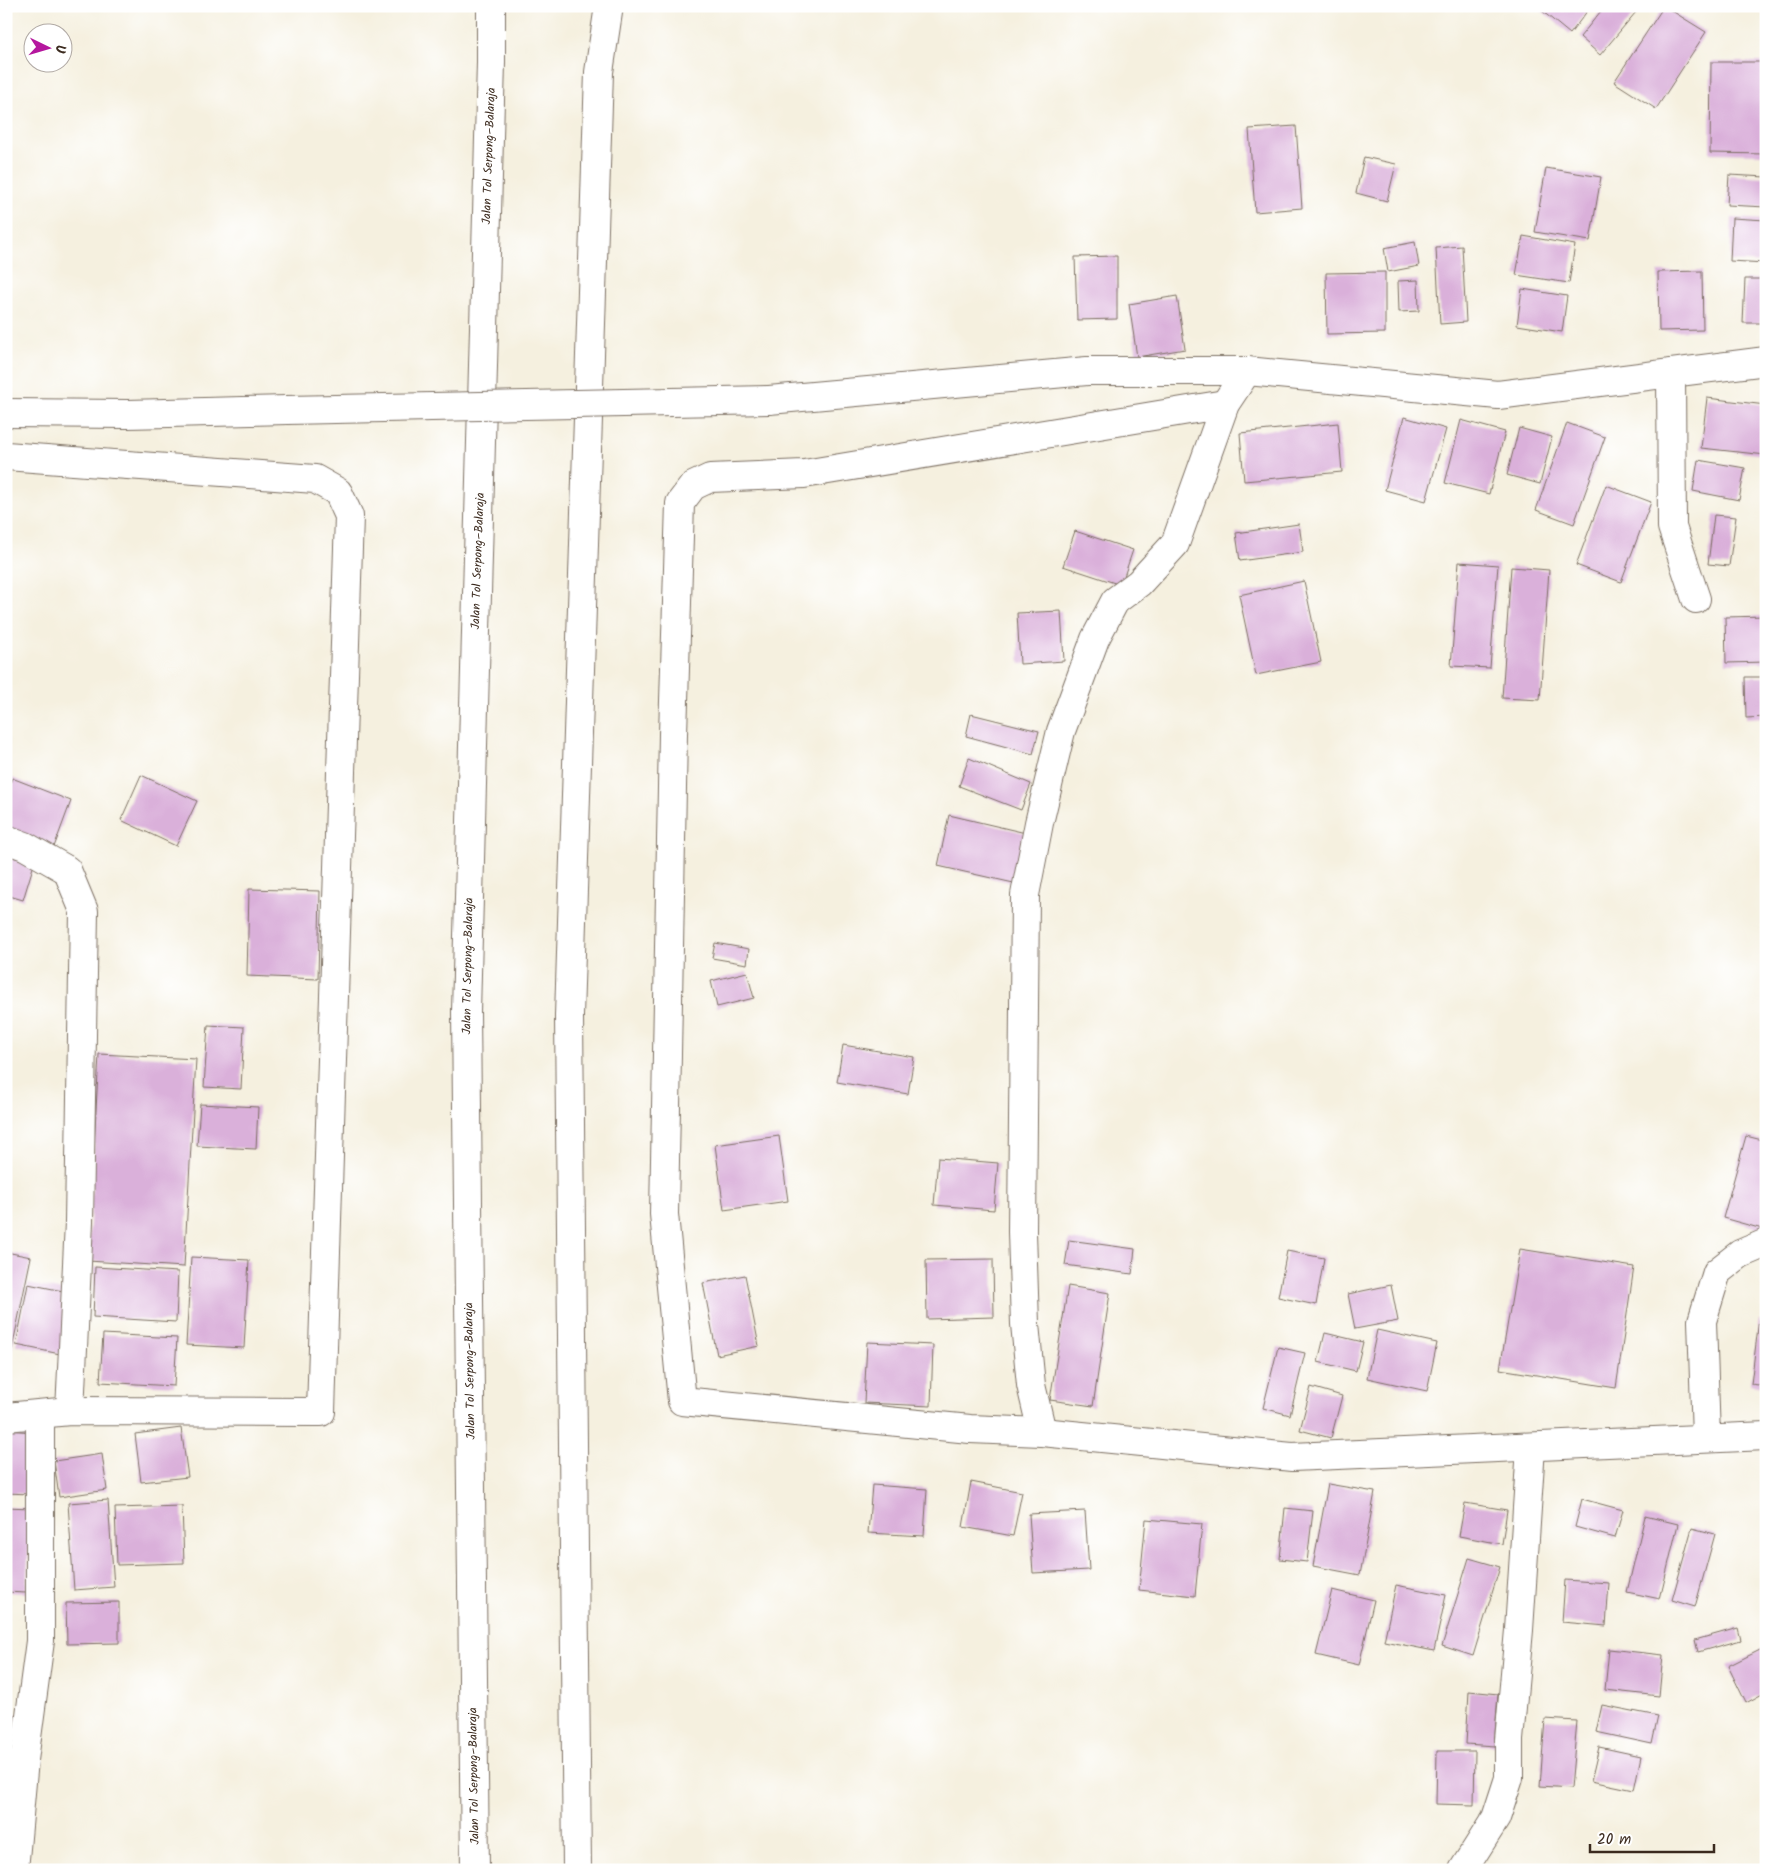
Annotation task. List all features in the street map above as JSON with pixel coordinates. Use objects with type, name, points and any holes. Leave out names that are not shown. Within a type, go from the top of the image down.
[{"type":"main road","name":"Jalan Tol Serpong–Balaraja","points":[[475,1870],[466,1012],[491,6]]},
{"type":"main road","points":[[577,1870],[569,1016],[598,72],[609,6]]},
{"type":"main road","points":[[6,413],[127,414],[768,400],[1087,371],[1247,371],[1498,395],[1766,361]]},
{"type":"main road","points":[[1042,1432],[1031,1386],[1024,1306],[1022,1222],[1025,895],[1060,731],[1095,639],[1114,601],[1139,583],[1175,544],[1224,404],[1247,371]]},
{"type":"main road","points":[[1671,373],[1672,528],[1696,599]]},
{"type":"main road","points":[[1224,404],[804,474],[710,478],[693,486],[680,503],[672,734],[664,1214],[682,1401],[970,1429],[1042,1432],[1292,1457],[1531,1447],[1706,1437],[1766,1436]]},
{"type":"main road","points":[[6,456],[315,479],[338,492],[349,516],[321,1412],[70,1411],[6,1417]]},
{"type":"main road","points":[[6,839],[26,846],[67,870],[84,911],[79,1222],[70,1411]]},
{"type":"main road","points":[[1706,1437],[1702,1321],[1704,1313],[1717,1272],[1740,1254],[1766,1243]]},
{"type":"main road","points":[[14,1870],[24,1760],[40,1641],[40,1414]]},
{"type":"main road","points":[[1462,1870],[1496,1818],[1509,1778],[1509,1740],[1519,1630],[1531,1447]]},
{"type":"building","points":[[1536,6],[1591,6],[1570,34]]},
{"type":"building","points":[[1605,6],[1641,6],[1600,55],[1580,37]]},
{"type":"building","points":[[1664,6],[1706,32],[1656,109],[1614,82]]},
{"type":"building","points":[[1711,62],[1766,62],[1766,154],[1710,153]]},
{"type":"building","points":[[1296,126],[1302,208],[1255,212],[1249,129]]},
{"type":"building","points":[[1364,157],[1396,164],[1387,201],[1356,193]]},
{"type":"building","points":[[1546,168],[1601,177],[1590,241],[1535,232]]},
{"type":"building","points":[[1729,175],[1766,177],[1766,207],[1727,205]]},
{"type":"building","points":[[1732,218],[1766,220],[1766,263],[1730,261]]},
{"type":"building","points":[[1523,236],[1575,245],[1569,283],[1516,275]]},
{"type":"building","points":[[1415,242],[1419,266],[1388,272],[1384,248]]},
{"type":"building","points":[[1462,246],[1466,322],[1440,324],[1436,248]]},
{"type":"building","points":[[1117,256],[1117,319],[1077,320],[1075,257]]},
{"type":"building","points":[[1702,271],[1703,330],[1659,331],[1658,272]]},
{"type":"building","points":[[1385,272],[1385,333],[1327,334],[1326,273]]},
{"type":"building","points":[[1745,279],[1766,279],[1766,323],[1743,323]]},
{"type":"building","points":[[1418,280],[1419,311],[1399,312],[1398,281]]},
{"type":"building","points":[[1522,289],[1567,296],[1562,332],[1517,325]]},
{"type":"building","points":[[1177,296],[1185,349],[1137,357],[1129,304]]},
{"type":"building","points":[[1707,398],[1766,405],[1766,455],[1701,448]]},
{"type":"building","points":[[1404,417],[1446,429],[1426,501],[1385,490]]},
{"type":"building","points":[[1461,420],[1505,432],[1489,494],[1445,483]]},
{"type":"building","points":[[1338,423],[1342,472],[1244,481],[1240,433]]},
{"type":"building","points":[[1567,423],[1605,437],[1574,524],[1536,510]]},
{"type":"building","points":[[1519,428],[1552,437],[1540,484],[1507,475]]},
{"type":"building","points":[[1698,460],[1745,468],[1739,500],[1693,491]]},
{"type":"building","points":[[1606,485],[1651,502],[1621,582],[1576,565]]},
{"type":"building","points":[[1714,515],[1736,517],[1729,566],[1708,564]]},
{"type":"building","points":[[1299,524],[1303,552],[1240,561],[1236,533]]},
{"type":"building","points":[[1075,531],[1133,550],[1121,585],[1063,566]]},
{"type":"building","points":[[1459,562],[1498,565],[1490,668],[1451,666]]},
{"type":"building","points":[[1511,567],[1549,570],[1540,700],[1502,698]]},
{"type":"building","points":[[1304,581],[1321,662],[1256,675],[1239,595]]},
{"type":"building","points":[[1061,611],[1064,661],[1020,664],[1017,613]]},
{"type":"building","points":[[1766,616],[1766,662],[1726,663],[1725,617]]},
{"type":"building","points":[[1745,677],[1766,677],[1766,717],[1746,718]]},
{"type":"building","points":[[971,714],[1039,731],[1033,754],[966,736]]},
{"type":"building","points":[[969,758],[1031,784],[1021,810],[959,786]]},
{"type":"building","points":[[141,775],[197,801],[176,846],[121,820]]},
{"type":"building","points":[[12,778],[71,801],[54,847],[6,828],[6,794]]},
{"type":"building","points":[[949,815],[1030,834],[1018,884],[938,866]]},
{"type":"building","points":[[6,855],[34,864],[23,900],[6,895]]},
{"type":"building","points":[[249,889],[320,891],[318,979],[247,976]]},
{"type":"building","points":[[715,943],[749,949],[747,964],[712,958]]},
{"type":"building","points":[[747,972],[754,998],[717,1007],[711,981]]},
{"type":"building","points":[[208,1025],[244,1027],[241,1089],[204,1087]]},
{"type":"building","points":[[843,1045],[914,1057],[908,1094],[837,1082]]},
{"type":"building","points":[[99,1054],[196,1059],[184,1267],[88,1261]]},
{"type":"building","points":[[200,1104],[258,1107],[256,1149],[197,1146]]},
{"type":"building","points":[[779,1136],[788,1201],[724,1210],[715,1145]]},
{"type":"building","points":[[1746,1136],[1766,1141],[1766,1230],[1723,1218]]},
{"type":"building","points":[[938,1158],[998,1163],[994,1210],[934,1205]]},
{"type":"building","points":[[1069,1240],[1135,1249],[1132,1274],[1065,1265]]},
{"type":"building","points":[[1520,1249],[1634,1267],[1616,1388],[1500,1369]]},
{"type":"building","points":[[1287,1251],[1324,1258],[1316,1305],[1278,1297]]},
{"type":"building","points":[[6,1252],[31,1257],[12,1349],[6,1348]]},
{"type":"building","points":[[191,1257],[249,1260],[244,1348],[186,1345]]},
{"type":"building","points":[[993,1259],[994,1317],[927,1319],[926,1260]]},
{"type":"building","points":[[95,1267],[178,1272],[176,1322],[93,1317]]},
{"type":"building","points":[[745,1275],[759,1346],[717,1355],[703,1283]]},
{"type":"building","points":[[28,1284],[73,1293],[60,1354],[16,1345]]},
{"type":"building","points":[[1391,1285],[1398,1321],[1355,1329],[1348,1294]]},
{"type":"building","points":[[1068,1286],[1110,1293],[1093,1406],[1050,1400]]},
{"type":"building","points":[[1759,1319],[1766,1320],[1766,1386],[1751,1384]]},
{"type":"building","points":[[1377,1330],[1437,1343],[1427,1391],[1367,1378]]},
{"type":"building","points":[[1325,1333],[1363,1342],[1356,1371],[1318,1362]]},
{"type":"building","points":[[103,1334],[177,1338],[174,1386],[100,1382]]},
{"type":"building","points":[[867,1342],[933,1345],[931,1406],[864,1403]]},
{"type":"building","points":[[1278,1347],[1305,1353],[1290,1415],[1263,1408]]},
{"type":"building","points":[[1311,1387],[1342,1396],[1331,1438],[1300,1430]]},
{"type":"building","points":[[181,1428],[188,1477],[141,1482],[135,1434]]},
{"type":"building","points":[[6,1430],[34,1432],[30,1494],[6,1493]]},
{"type":"building","points":[[102,1454],[107,1490],[59,1497],[54,1461]]},
{"type":"building","points":[[971,1482],[1022,1492],[1013,1536],[963,1527]]},
{"type":"building","points":[[1328,1484],[1375,1492],[1360,1575],[1313,1566]]},
{"type":"building","points":[[872,1485],[927,1489],[924,1536],[868,1533]]},
{"type":"building","points":[[1582,1499],[1623,1510],[1615,1538],[1575,1527]]},
{"type":"building","points":[[108,1500],[114,1587],[74,1590],[68,1503]]},
{"type":"building","points":[[1465,1503],[1507,1510],[1502,1544],[1459,1536]]},
{"type":"building","points":[[182,1506],[184,1563],[117,1565],[115,1508]]},
{"type":"building","points":[[6,1507],[31,1508],[26,1593],[6,1592]]},
{"type":"building","points":[[1285,1508],[1313,1511],[1307,1562],[1280,1559]]},
{"type":"building","points":[[1085,1511],[1089,1570],[1033,1573],[1029,1514]]},
{"type":"building","points":[[1645,1516],[1678,1524],[1660,1599],[1627,1592]]},
{"type":"building","points":[[1146,1519],[1202,1524],[1195,1596],[1139,1590]]},
{"type":"building","points":[[1692,1528],[1715,1534],[1695,1607],[1672,1600]]},
{"type":"building","points":[[1469,1558],[1500,1567],[1473,1656],[1442,1646]]},
{"type":"building","points":[[1565,1580],[1609,1583],[1606,1626],[1562,1622]]},
{"type":"building","points":[[1396,1585],[1446,1595],[1434,1651],[1384,1641]]},
{"type":"building","points":[[1332,1590],[1374,1600],[1359,1665],[1316,1655]]},
{"type":"building","points":[[119,1602],[119,1643],[67,1644],[66,1603]]},
{"type":"building","points":[[1738,1628],[1741,1640],[1698,1652],[1695,1640]]},
{"type":"building","points":[[1766,1647],[1766,1692],[1746,1703],[1728,1666]]},
{"type":"building","points":[[1609,1649],[1663,1655],[1659,1696],[1605,1690]]},
{"type":"building","points":[[1469,1691],[1498,1694],[1494,1746],[1466,1744]]},
{"type":"building","points":[[1602,1705],[1658,1716],[1652,1744],[1596,1732]]},
{"type":"building","points":[[6,1714],[18,1715],[13,1787],[6,1786]]},
{"type":"building","points":[[1545,1719],[1577,1721],[1571,1788],[1540,1786]]},
{"type":"building","points":[[1599,1747],[1641,1756],[1634,1790],[1591,1781]]},
{"type":"building","points":[[1437,1751],[1475,1751],[1474,1805],[1436,1804]]}]
